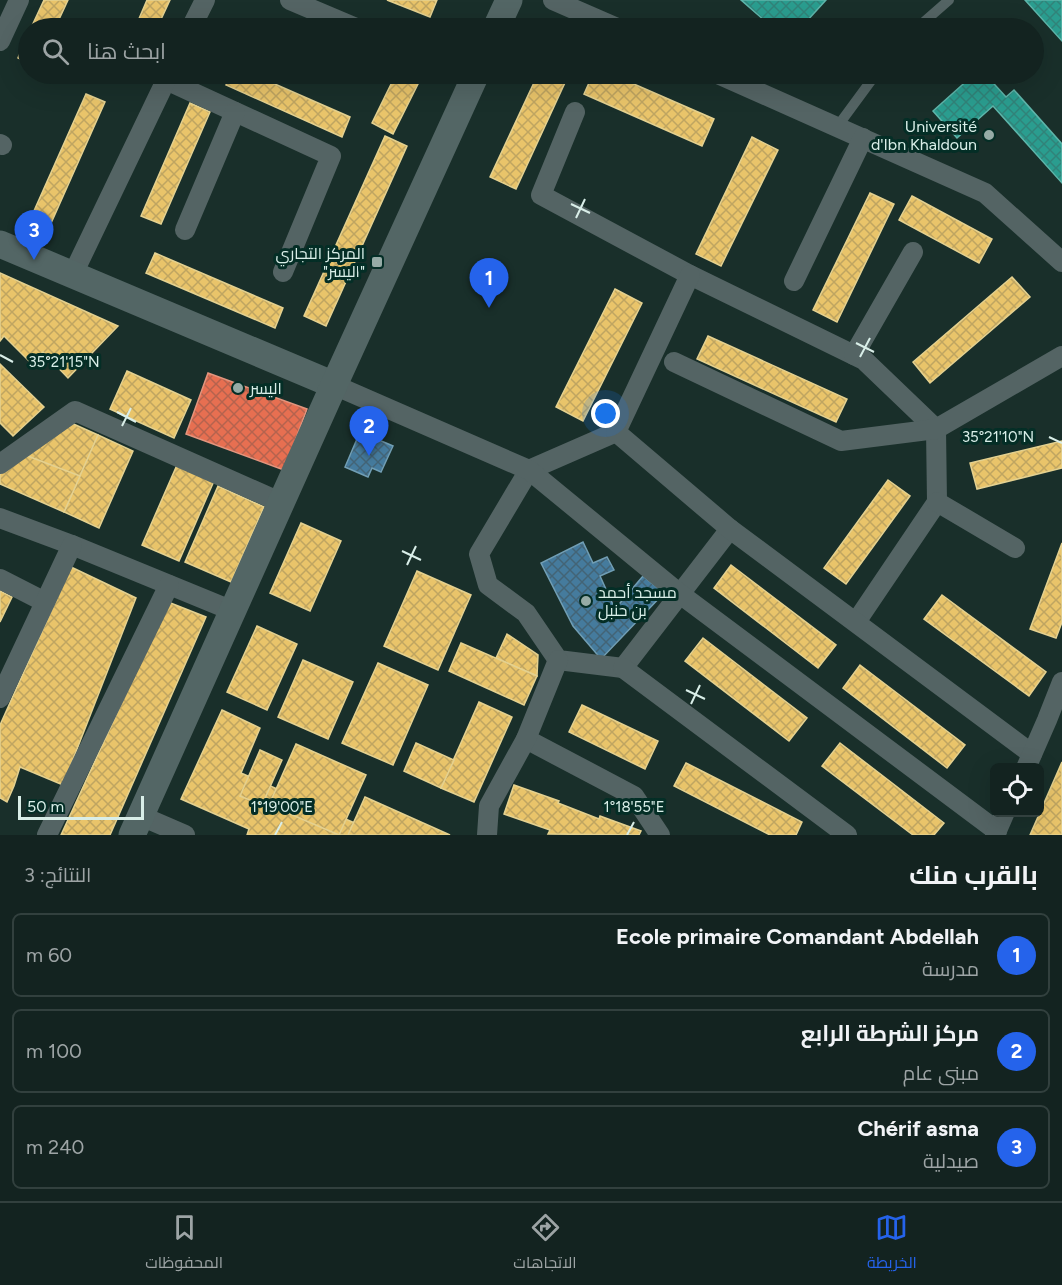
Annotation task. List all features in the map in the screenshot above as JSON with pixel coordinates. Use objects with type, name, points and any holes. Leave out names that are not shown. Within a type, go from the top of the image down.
[{"type":"main road","points":[[501,18],[509,0]]},
{"type":"main road","points":[[136,825],[471,84]]},
{"type":"main road","points":[[0,244],[334,385]]},
{"type":"street","points":[[0,42],[19,0]]},
{"type":"street","points":[[196,18],[205,0]]},
{"type":"street","points":[[290,0],[332,18]]},
{"type":"street","points":[[553,0],[594,18]]},
{"type":"street","points":[[73,274],[165,84]]},
{"type":"street","points":[[182,84],[331,156],[283,272]]},
{"type":"street","points":[[740,84],[985,193],[1062,262]]},
{"type":"street","points":[[185,230],[235,111]]},
{"type":"street","points":[[574,112],[541,195],[690,275],[864,360],[936,429],[937,502],[856,622]]},
{"type":"street","points":[[794,281],[862,138]]},
{"type":"street","points":[[854,355],[913,252]]},
{"type":"street","points":[[690,275],[616,432],[529,470],[479,554],[488,585],[526,613],[558,660],[623,668],[847,835]]},
{"type":"street","points":[[674,362],[841,441],[936,429],[1062,356]]},
{"type":"street","points":[[334,385],[529,470],[680,594],[999,826]]},
{"type":"street","points":[[0,464],[75,411],[282,503]]},
{"type":"street","points":[[616,432],[730,529],[856,622],[1029,761],[1055,723],[1062,682]]},
{"type":"street","points":[[937,502],[1015,548]]},
{"type":"street","points":[[0,518],[233,611]]},
{"type":"street","points":[[623,668],[730,529]]},
{"type":"street","points":[[0,698],[72,545]]},
{"type":"street","points":[[0,579],[45,602]]},
{"type":"street","points":[[47,835],[169,585]]},
{"type":"street","points":[[487,835],[489,806],[526,739],[558,660]]},
{"type":"street","points":[[526,739],[634,796],[660,835]]},
{"type":"street","points":[[136,825],[185,835]]},
{"type":"lane","points":[[928,18],[949,0]]},
{"type":"lane","points":[[837,127],[869,84]]},
{"type":"building: سكن","points":[[44,0],[68,0],[60,18],[36,18]]},
{"type":"building: سكن","points":[[147,0],[170,0],[162,18],[139,18]]},
{"type":"building: سكن","points":[[387,0],[437,0],[430,17]]},
{"type":"building: سكن","points":[[275,84],[350,117],[342,137],[226,85]]},
{"type":"building: سكن","points":[[391,84],[418,84],[393,134],[372,123]]},
{"type":"building: سكن","points":[[533,84],[564,84],[516,189],[490,177]]},
{"type":"building: سكن","points":[[588,84],[634,84],[714,119],[702,146],[584,94]]},
{"type":"building: سكن","points":[[86,94],[105,102],[44,239],[25,231]]},
{"type":"building: سكن","points":[[190,103],[210,112],[161,224],[141,216]]},
{"type":"building: سكن","points":[[385,136],[407,146],[326,326],[304,316]]},
{"type":"building: سكن","points":[[752,137],[778,150],[721,266],[696,254]]},
{"type":"building: سكن","points":[[870,193],[894,204],[837,322],[813,310]]},
{"type":"building: سكن","points":[[912,196],[992,239],[979,263],[899,220]]},
{"type":"building: سكن","points":[[155,253],[283,308],[275,328],[146,273]]},
{"type":"building: سكن","points":[[0,273],[118,326],[68,378],[43,352],[31,363],[4,336],[0,341]]},
{"type":"building: سكن","points":[[1012,277],[1030,297],[930,383],[913,362]]},
{"type":"building: سكن","points":[[615,289],[642,303],[583,421],[556,407]]},
{"type":"building: سكن","points":[[708,336],[847,399],[836,422],[697,359]]},
{"type":"building: سكن","points":[[0,364],[44,407],[13,436],[0,423]]},
{"type":"building: سكن","points":[[127,371],[191,400],[174,438],[110,409]]},
{"type":"building: سكن","points":[[69,422],[98,435],[79,479],[25,455]]},
{"type":"building: سكن","points":[[98,435],[133,451],[99,528],[64,512]]},
{"type":"building: سكن","points":[[1062,441],[1062,468],[977,489],[970,463]]},
{"type":"building: سكن","points":[[25,455],[80,476],[64,512],[0,484],[0,473]]},
{"type":"building: سكن","points":[[177,465],[214,481],[179,561],[142,545]]},
{"type":"building: سكن","points":[[888,480],[910,496],[846,584],[824,568]]},
{"type":"building: سكن","points":[[218,486],[264,507],[231,582],[185,562]]},
{"type":"building: سكن","points":[[301,523],[341,541],[310,611],[270,593]]},
{"type":"building: سكن","points":[[1062,543],[1062,622],[1056,638],[1030,629]]},
{"type":"building: سكن","points":[[731,565],[836,645],[818,668],[714,588]]},
{"type":"building: سكن","points":[[71,567],[136,598],[63,785],[20,767],[7,802],[0,798],[0,725]]},
{"type":"building: سكن","points":[[417,571],[471,595],[438,670],[384,646]]},
{"type":"building: سكن","points":[[0,591],[12,597],[0,622]]},
{"type":"building: سكن","points":[[942,595],[1046,672],[1029,696],[924,619]]},
{"type":"building: سكن","points":[[168,602],[206,617],[110,835],[61,835]]},
{"type":"building: سكن","points":[[257,626],[297,644],[267,710],[227,692]]},
{"type":"building: سكن","points":[[507,634],[538,655],[537,676],[496,658]]},
{"type":"building: سكن","points":[[703,638],[807,718],[789,741],[685,661]]},
{"type":"building: سكن","points":[[461,643],[537,676],[524,705],[449,671]]},
{"type":"building: سكن","points":[[303,660],[353,682],[328,739],[278,717]]},
{"type":"building: سكن","points":[[378,663],[428,685],[393,765],[342,743]]},
{"type":"building: سكن","points":[[860,665],[965,745],[947,768],[843,688]]},
{"type":"building: سكن","points":[[479,702],[512,717],[474,802],[441,788]]},
{"type":"building: سكن","points":[[582,705],[658,741],[645,769],[569,732]]},
{"type":"building: سكن","points":[[222,710],[260,728],[241,773],[382,835],[247,835],[249,829],[181,799]]},
{"type":"building: سكن","points":[[416,743],[454,760],[441,788],[404,771]]},
{"type":"building: سكن","points":[[840,743],[944,823],[934,835],[913,835],[822,766]]},
{"type":"building: سكن","points":[[296,744],[366,775],[339,835],[269,805]]},
{"type":"building: سكن","points":[[260,750],[282,760],[262,805],[240,796]]},
{"type":"building: سكن","points":[[1062,762],[1062,835],[1030,835],[1038,817],[1044,817],[1044,803]]},
{"type":"building: سكن","points":[[686,763],[802,822],[796,835],[770,835],[674,786]]},
{"type":"building: سكن","points":[[514,785],[559,801],[558,803],[599,819],[600,816],[641,831],[639,835],[548,834],[550,830],[504,814]]},
{"type":"building: سكن","points":[[365,797],[450,835],[348,835]]},
{"type":"building: متاجر","points":[[208,373],[307,409],[284,470],[186,434]]},
{"type":"building: مدارس","points":[[741,0],[826,0],[810,18],[762,18]]},
{"type":"building: مدارس","points":[[1025,0],[1062,0],[1062,41],[1044,21],[1044,18],[1041,18]]},
{"type":"building: مدارس","points":[[963,84],[994,84],[1006,97],[1014,90],[1062,144],[1062,183],[993,106],[957,138],[933,111]]},
{"type":"building: مرافق عامة","points":[[360,432],[393,446],[381,472],[372,468],[368,477],[345,467]]},
{"type":"building: مرافق عامة","name":"مسجد أحمد بن حنبل","points":[[583,542],[593,563],[607,557],[614,570],[600,576],[615,609],[643,576],[664,593],[601,659],[573,626],[541,563]]},
{"type":"place","name":"Université d'Ibn Khaldoun","points":[[989,135]]},
{"type":"place","name":"Chérif asma","points":[[34,260]]},
{"type":"place","name":"المركز التجاري \"اليسر\"","points":[[377,262]]},
{"type":"place","name":"Ecole primaire Comandant Abdellah","points":[[489,308]]},
{"type":"place","name":"اليسر","points":[[238,388]]},
{"type":"place","name":"مركز الشرطة الرابع","points":[[369,456]]},
{"type":"place","name":"مسجد أحمد بن حنبل","points":[[586,601]]}]
